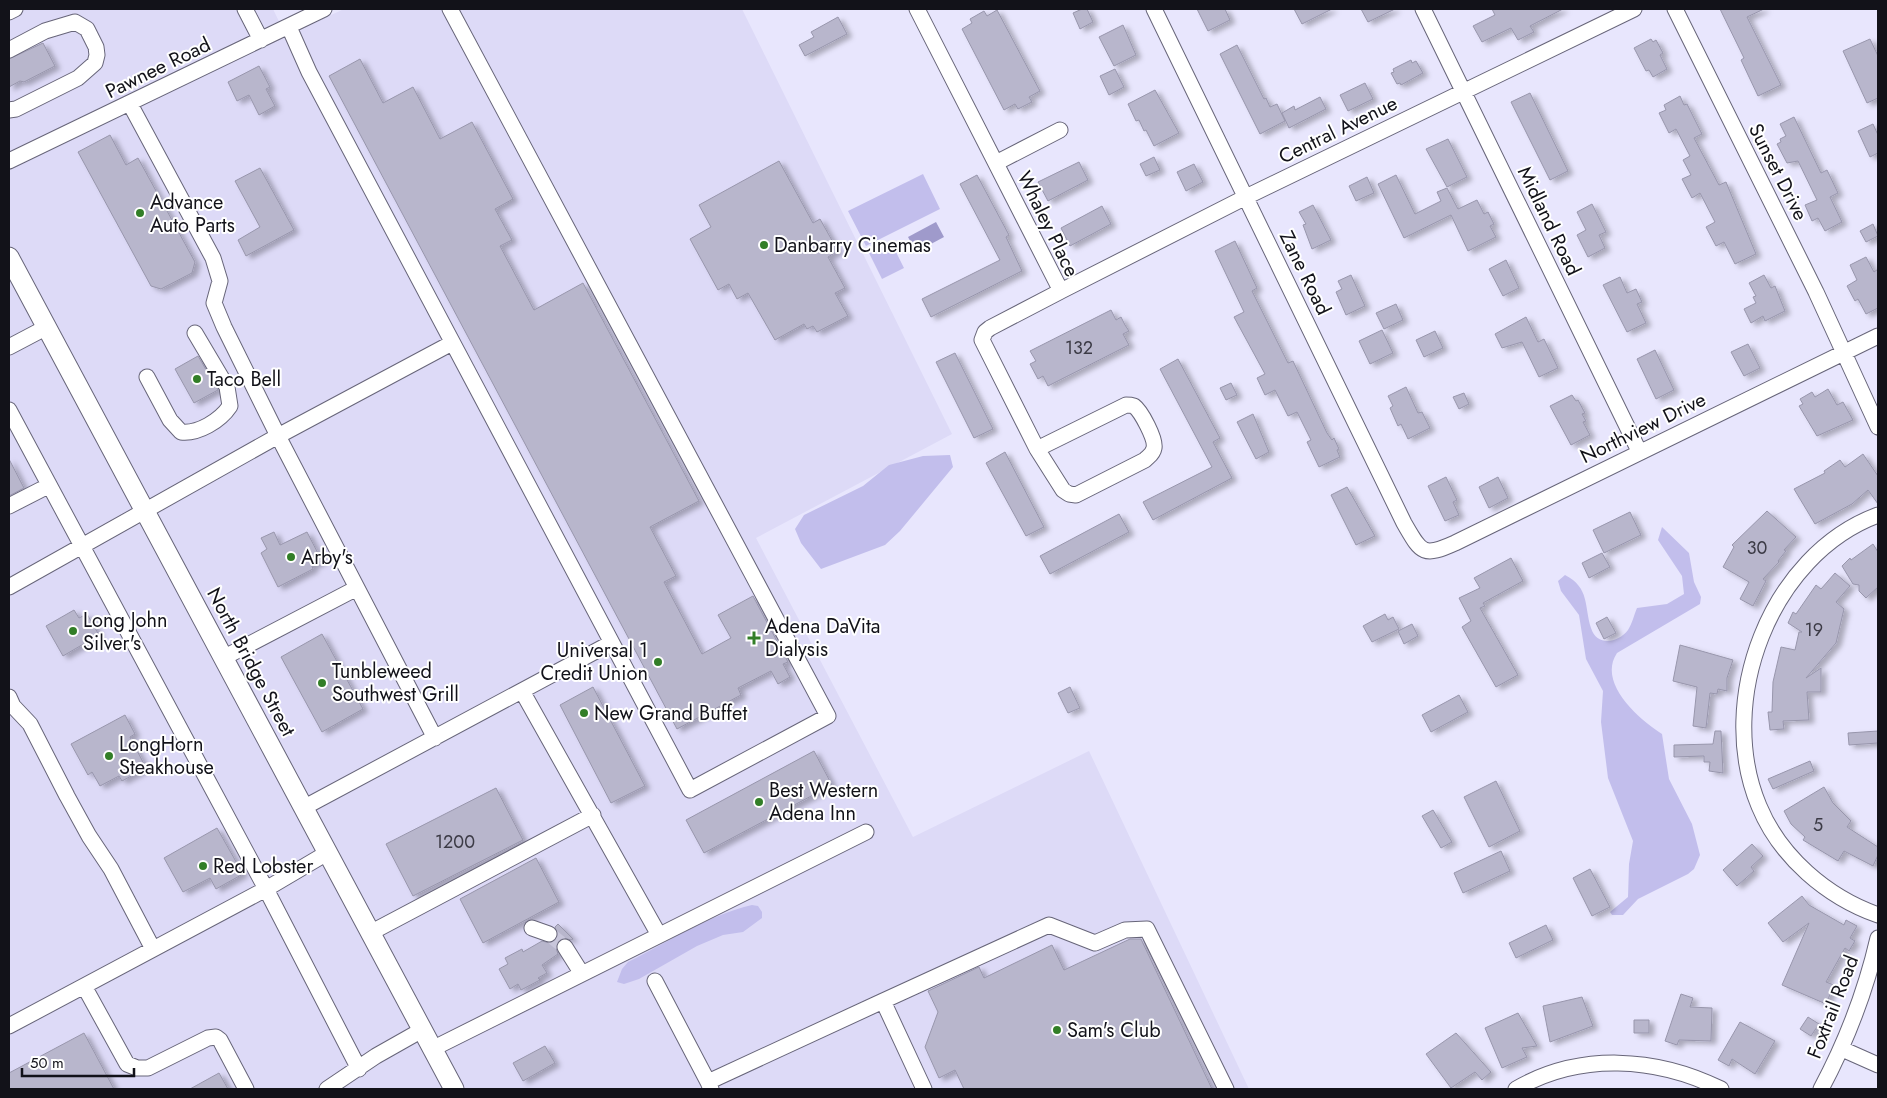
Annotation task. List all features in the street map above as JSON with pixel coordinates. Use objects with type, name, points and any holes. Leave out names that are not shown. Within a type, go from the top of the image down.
[{"type":"main road","name":"North Bridge Street","points":[[9,256],[454,1089]]},
{"type":"street","points":[[9,12],[16,9]]},
{"type":"street","points":[[245,9],[261,40]]},
{"type":"street","name":"Pawnee Road","points":[[9,161],[324,9]]},
{"type":"street","points":[[289,27],[312,79],[690,790],[828,716],[450,9]]},
{"type":"street","name":"Whaley Place","points":[[917,9],[1061,291],[990,328],[985,332],[982,340],[1037,449],[1063,490],[1076,495],[1145,460],[1152,453],[1154,439],[1134,406],[1126,405],[1037,449]]},
{"type":"street","name":"Zane Road","points":[[1154,9],[1404,522],[1419,547],[1425,551]]},
{"type":"street","name":"Midland Road","points":[[1422,9],[1639,451]]},
{"type":"street","name":"Central Avenue","points":[[1061,291],[1246,197],[1634,9]]},
{"type":"street","name":"Sunset Drive","points":[[1675,9],[1845,352]]},
{"type":"street","points":[[9,50],[62,24],[75,22],[87,29],[97,55],[95,63],[78,78],[16,109],[9,110]]},
{"type":"street","points":[[130,104],[213,258],[220,281],[214,303],[278,436],[435,738]]},
{"type":"street","points":[[996,163],[1060,130]]},
{"type":"street","points":[[9,347],[47,326]]},
{"type":"street","points":[[147,377],[170,420],[181,432],[195,432],[226,413],[230,406],[226,387],[195,333]]},
{"type":"street","name":"Northview Drive","points":[[1425,551],[1442,549],[1639,451],[1878,336]]},
{"type":"street","points":[[9,587],[278,436],[452,343]]},
{"type":"street","points":[[1845,352],[1878,427]]},
{"type":"street","points":[[9,410],[13,426],[81,546],[266,888],[359,1069]]},
{"type":"street","points":[[9,506],[48,486]]},
{"type":"street","points":[[1878,515],[1841,534],[1817,552],[1796,574],[1781,596],[1768,620],[1758,646],[1750,677],[1744,733],[1749,770],[1758,805],[1773,834],[1791,857],[1812,877],[1862,909],[1878,915]]},
{"type":"street","points":[[223,658],[357,588]]},
{"type":"street","points":[[303,808],[611,643]]},
{"type":"street","points":[[522,691],[659,935]]},
{"type":"street","points":[[9,697],[13,706],[30,724],[89,836],[112,869],[153,949]]},
{"type":"street","points":[[370,932],[593,815]]},
{"type":"street","points":[[432,1049],[866,832]]},
{"type":"street","points":[[9,1026],[266,888],[327,852]]},
{"type":"street","points":[[655,981],[709,1086],[884,1001],[1050,925],[1095,943],[1125,930],[1147,928],[1226,1089]]},
{"type":"street","points":[[532,928],[549,934]]},
{"type":"street","name":"Foxtrail Road","points":[[1821,1089],[1842,1049],[1873,960],[1878,938]]},
{"type":"street","points":[[565,947],[582,974]]},
{"type":"street","points":[[84,986],[127,1064],[137,1068],[148,1068],[208,1038],[216,1037],[220,1040],[246,1089]]},
{"type":"street","points":[[884,1001],[924,1089]]},
{"type":"street","points":[[327,1089],[376,1056],[422,1030]]},
{"type":"street","points":[[1842,1049],[1878,1065]]},
{"type":"street","points":[[1516,1089],[1550,1073],[1601,1062],[1629,1063],[1664,1068],[1694,1076],[1721,1089]]},
{"type":"shaded area","points":[[9,9],[273,9],[286,36],[344,9],[742,9],[952,434],[756,538],[913,837],[1089,751],[1249,1089],[9,1089]]},
{"type":"shaded area","points":[[923,174],[940,209],[866,246],[848,211]]},
{"type":"shaded area","points":[[936,222],[944,237],[916,252],[908,237]]},
{"type":"shaded area","points":[[891,242],[904,268],[882,279],[869,253]]},
{"type":"shaded area","points":[[950,455],[953,467],[900,531],[885,545],[821,569],[801,543],[795,529],[804,515],[863,486],[889,465],[923,456]]},
{"type":"shaded area","points":[[1662,527],[1689,553],[1694,582],[1701,597],[1700,604],[1617,653],[1612,664],[1612,676],[1616,688],[1632,710],[1662,734],[1669,779],[1692,824],[1700,855],[1694,869],[1688,874],[1638,899],[1623,915],[1612,915],[1610,912],[1628,897],[1629,864],[1633,841],[1608,778],[1601,722],[1603,691],[1586,659],[1579,615],[1561,591],[1558,581],[1565,575],[1579,586],[1585,598],[1591,628],[1598,638],[1608,641],[1619,638],[1628,630],[1637,608],[1667,604],[1684,594],[1682,576],[1658,540]]},
{"type":"shaded area","points":[[752,905],[758,906],[762,912],[762,918],[743,932],[723,935],[697,946],[639,979],[624,984],[617,982],[622,969],[628,962],[704,922]]},
{"type":"building","points":[[1087,9],[1093,22],[1080,29],[1073,13]]},
{"type":"building","points":[[1197,9],[1225,9],[1230,20],[1208,31]]},
{"type":"building","points":[[1294,9],[1332,9],[1302,24]]},
{"type":"building","points":[[1361,9],[1395,9],[1368,22]]},
{"type":"building","points":[[1492,9],[1563,9],[1530,26],[1534,32],[1518,40],[1511,28],[1482,42],[1473,26],[1495,15]]},
{"type":"building","points":[[1720,9],[1764,9],[1747,17],[1781,85],[1758,96],[1741,60],[1744,58]]},
{"type":"building","points":[[997,10],[1040,91],[1029,97],[1032,102],[1018,109],[1015,104],[1004,110],[962,29],[972,23],[970,19],[984,11],[987,16]]},
{"type":"building","points":[[838,17],[847,34],[805,56],[799,45],[814,37],[811,32]]},
{"type":"building","points":[[1123,25],[1136,55],[1114,66],[1099,37]]},
{"type":"building","points":[[1651,39],[1653,42],[1656,40],[1663,53],[1660,55],[1667,69],[1653,77],[1649,70],[1646,71],[1634,48]]},
{"type":"building","points":[[1870,39],[1878,56],[1878,98],[1867,103],[1843,51]]},
{"type":"building","points":[[43,43],[55,66],[24,82],[20,81],[9,87],[9,59]]},
{"type":"building","points":[[1237,45],[1264,99],[1266,98],[1270,107],[1277,104],[1285,121],[1260,134],[1220,54]]},
{"type":"building","points":[[360,59],[383,103],[413,87],[440,139],[472,122],[513,199],[495,209],[512,240],[500,246],[534,310],[583,283],[699,501],[650,527],[676,576],[664,582],[702,654],[731,638],[718,615],[753,596],[788,662],[783,664],[790,677],[778,684],[771,671],[738,688],[741,695],[677,729],[329,76]]},
{"type":"building","points":[[1411,60],[1412,63],[1416,61],[1423,73],[1401,85],[1400,83],[1397,84],[1391,73],[1394,72],[1393,69]]},
{"type":"building","points":[[259,66],[270,87],[266,89],[275,106],[259,115],[249,95],[237,101],[228,82]]},
{"type":"building","points":[[1115,69],[1124,87],[1109,95],[1100,76]]},
{"type":"building","points":[[1365,83],[1373,99],[1348,111],[1340,95]]},
{"type":"building","points":[[1155,90],[1179,133],[1154,146],[1139,120],[1136,121],[1128,104]]},
{"type":"building","points":[[1530,93],[1568,171],[1550,180],[1511,102]]},
{"type":"building","points":[[1680,96],[1684,105],[1687,104],[1702,134],[1694,138],[1719,185],[1726,182],[1756,254],[1735,264],[1724,242],[1716,246],[1706,227],[1715,222],[1700,193],[1692,198],[1682,179],[1691,175],[1683,160],[1690,156],[1676,129],[1669,133],[1659,113],[1666,110],[1664,105]]},
{"type":"building","points":[[1320,97],[1326,109],[1289,128],[1282,113],[1294,106],[1295,110]]},
{"type":"building","points":[[1794,117],[1821,173],[1827,170],[1838,193],[1830,197],[1842,222],[1825,231],[1818,218],[1812,221],[1805,205],[1817,200],[1798,161],[1787,163],[1777,144],[1781,142],[1780,139],[1786,136],[1780,124]]},
{"type":"building","points":[[1873,124],[1878,135],[1878,153],[1870,157],[1858,131]]},
{"type":"building","name":"Advance Auto Parts","points":[[110,135],[126,165],[138,158],[195,262],[192,273],[161,289],[151,286],[78,152]]},
{"type":"building","points":[[1448,139],[1467,177],[1447,187],[1426,149]]},
{"type":"building","points":[[1154,157],[1160,170],[1146,176],[1140,164]]},
{"type":"building","name":"Danbarry Cinemas","points":[[779,161],[813,223],[820,219],[838,251],[828,257],[845,288],[835,293],[848,316],[817,332],[813,326],[807,329],[804,324],[775,340],[748,293],[737,299],[729,284],[718,290],[690,239],[711,227],[699,205]]},
{"type":"building","points":[[1079,162],[1088,180],[1048,201],[1038,182]]},
{"type":"building","points":[[1194,164],[1203,182],[1186,191],[1177,172]]},
{"type":"building","points":[[260,168],[294,230],[246,256],[238,240],[260,227],[235,181]]},
{"type":"building","points":[[977,175],[1009,235],[1006,237],[1022,271],[931,317],[922,299],[1000,260],[960,184]]},
{"type":"building","points":[[1396,175],[1415,214],[1441,201],[1437,192],[1447,188],[1458,209],[1477,200],[1484,214],[1488,212],[1494,224],[1490,226],[1496,237],[1468,251],[1451,215],[1404,238],[1378,184]]},
{"type":"building","points":[[1367,177],[1374,193],[1356,201],[1349,186]]},
{"type":"building","points":[[1592,204],[1606,232],[1599,235],[1605,248],[1588,257],[1577,235],[1586,230],[1577,212]]},
{"type":"building","points":[[1313,205],[1331,240],[1312,249],[1303,225],[1306,224],[1299,212]]},
{"type":"building","points":[[1102,206],[1111,224],[1070,246],[1061,228]]},
{"type":"building","points":[[1873,224],[1878,236],[1866,242],[1860,231]]},
{"type":"building","points":[[1235,241],[1257,288],[1252,291],[1288,363],[1293,361],[1327,433],[1332,440],[1334,438],[1339,449],[1337,450],[1340,457],[1319,467],[1307,442],[1311,440],[1297,412],[1288,416],[1275,390],[1265,395],[1257,378],[1265,374],[1234,317],[1244,312],[1215,251]]},
{"type":"building","points":[[1866,257],[1874,272],[1878,269],[1878,308],[1866,314],[1858,299],[1855,301],[1847,286],[1857,280],[1850,265]]},
{"type":"building","points":[[1506,260],[1519,288],[1503,296],[1489,269]]},
{"type":"building","points":[[1351,275],[1365,306],[1346,315],[1336,292],[1342,289],[1338,281]]},
{"type":"building","points":[[1764,275],[1771,288],[1775,286],[1785,311],[1765,321],[1763,316],[1751,323],[1744,309],[1756,303],[1753,297],[1756,296],[1749,283]]},
{"type":"building","points":[[1620,277],[1627,293],[1636,289],[1642,302],[1637,304],[1646,323],[1627,332],[1603,285]]},
{"type":"building","points":[[1396,304],[1403,320],[1384,329],[1376,313]]},
{"type":"building","points":[[1111,310],[1116,320],[1121,317],[1129,331],[1123,334],[1129,345],[1048,386],[1043,376],[1038,379],[1030,364],[1036,361],[1030,351]]},
{"type":"building","points":[[1526,317],[1538,342],[1544,339],[1558,368],[1539,377],[1522,342],[1502,348],[1495,334]]},
{"type":"building","points":[[1382,330],[1393,353],[1370,364],[1359,341]]},
{"type":"building","points":[[1435,331],[1443,348],[1424,357],[1416,340]]},
{"type":"building","points":[[1748,344],[1760,368],[1744,376],[1731,352]]},
{"type":"building","points":[[1655,350],[1674,390],[1656,399],[1637,359]]},
{"type":"building","points":[[955,353],[993,429],[974,438],[936,362]]},
{"type":"building","name":"Taco Bell","points":[[198,356],[218,390],[194,403],[175,369]]},
{"type":"building","points":[[1178,359],[1220,438],[1213,442],[1232,478],[1153,520],[1143,502],[1212,467],[1160,369]]},
{"type":"building","points":[[1231,383],[1237,395],[1226,400],[1220,388]]},
{"type":"building","points":[[1406,387],[1418,413],[1422,412],[1430,428],[1408,439],[1401,424],[1398,426],[1390,408],[1393,406],[1388,396]]},
{"type":"building","points":[[1828,389],[1837,405],[1843,402],[1853,420],[1817,436],[1799,406],[1803,404],[1800,399],[1812,392],[1815,397]]},
{"type":"building","points":[[1464,393],[1469,404],[1459,409],[1453,397]]},
{"type":"building","points":[[1572,395],[1576,401],[1578,400],[1585,413],[1582,414],[1586,421],[1583,422],[1590,435],[1571,445],[1550,406]]},
{"type":"building","points":[[1253,414],[1269,452],[1256,459],[1237,422]]},
{"type":"building","points":[[1005,452],[1044,527],[1026,536],[986,463]]},
{"type":"building","points":[[1863,454],[1878,476],[1878,504],[1868,490],[1852,504],[1815,524],[1794,489],[1825,473],[1824,471],[1840,460],[1845,467]]},
{"type":"building","points":[[9,459],[24,488],[9,496]]},
{"type":"building","points":[[1446,477],[1457,500],[1453,502],[1459,515],[1445,521],[1428,486]]},
{"type":"building","points":[[1498,477],[1508,498],[1489,508],[1479,487]]},
{"type":"building","points":[[1347,487],[1375,536],[1356,545],[1331,495]]},
{"type":"building","points":[[1767,511],[1796,537],[1784,550],[1786,551],[1779,562],[1763,579],[1766,581],[1753,606],[1740,599],[1749,582],[1723,567],[1734,547],[1732,545]]},
{"type":"building","points":[[1630,512],[1641,535],[1604,553],[1593,530]]},
{"type":"building","points":[[1119,514],[1129,532],[1050,574],[1040,556]]},
{"type":"building","name":"Arby's","points":[[274,532],[280,545],[307,532],[322,561],[312,566],[313,569],[278,587],[261,553],[267,549],[261,538]]},
{"type":"building","points":[[1873,544],[1878,552],[1878,587],[1866,598],[1859,591],[1859,585],[1853,584],[1842,566],[1850,558],[1851,560]]},
{"type":"building","points":[[1602,553],[1610,567],[1589,578],[1582,563]]},
{"type":"building","points":[[1511,558],[1523,581],[1483,603],[1485,606],[1480,608],[1518,675],[1496,687],[1462,627],[1471,621],[1459,598],[1480,588],[1474,578]]},
{"type":"building","points":[[1835,573],[1850,586],[1836,602],[1844,609],[1836,643],[1806,678],[1821,668],[1821,692],[1807,692],[1809,720],[1783,721],[1784,729],[1770,730],[1768,712],[1772,712],[1773,682],[1781,647],[1795,650],[1799,632],[1802,632],[1788,623],[1793,612],[1796,614],[1816,585],[1821,589]]},
{"type":"building","name":"Long John Silver's","points":[[74,610],[79,618],[87,614],[99,635],[63,656],[46,626]]},
{"type":"building","points":[[1385,614],[1388,620],[1393,617],[1399,629],[1372,642],[1363,626]]},
{"type":"building","points":[[1607,617],[1616,633],[1604,639],[1596,623]]},
{"type":"building","points":[[1412,624],[1418,636],[1404,644],[1398,631]]},
{"type":"building","name":"Tunbleweed Southwest Grill","points":[[322,634],[363,709],[322,732],[281,657]]},
{"type":"building","points":[[1680,645],[1733,660],[1727,678],[1727,691],[1718,689],[1717,694],[1710,693],[1706,728],[1693,726],[1697,687],[1673,681]]},
{"type":"building","points":[[593,687],[645,786],[611,803],[560,705]]},
{"type":"building","points":[[1070,687],[1080,708],[1068,713],[1058,693]]},
{"type":"building","points":[[1459,695],[1468,712],[1431,732],[1422,715]]},
{"type":"building","name":"LongHorn Steakhouse","points":[[125,715],[135,734],[130,737],[146,768],[122,781],[119,776],[100,786],[92,772],[88,775],[71,744]]},
{"type":"building","points":[[1715,731],[1721,731],[1723,773],[1709,771],[1710,762],[1704,762],[1704,756],[1674,757],[1674,745],[1713,744]]},
{"type":"building","points":[[1878,731],[1878,743],[1849,745],[1848,733]]},
{"type":"building","name":"Best Western Adena Inn","points":[[814,751],[832,785],[704,853],[686,820]]},
{"type":"building","points":[[1810,761],[1814,771],[1773,789],[1768,779]]},
{"type":"building","points":[[1496,781],[1520,831],[1489,847],[1464,797]]},
{"type":"building","points":[[1824,787],[1833,803],[1851,821],[1847,827],[1878,847],[1878,855],[1873,866],[1844,851],[1838,861],[1803,840],[1805,837],[1791,824],[1784,811]]},
{"type":"building","points":[[496,788],[523,840],[413,896],[386,844]]},
{"type":"building","points":[[1433,810],[1452,842],[1441,848],[1422,816]]},
{"type":"building","name":"Red Lobster","points":[[217,828],[243,874],[216,889],[210,878],[183,892],[164,858]]},
{"type":"building","points":[[1752,844],[1763,856],[1751,867],[1754,871],[1737,886],[1723,870]]},
{"type":"building","points":[[1501,851],[1510,871],[1463,893],[1454,873]]},
{"type":"building","points":[[536,858],[559,902],[483,943],[460,899]]},
{"type":"building","points":[[1590,869],[1610,907],[1592,916],[1573,878]]},
{"type":"building","points":[[1802,896],[1809,905],[1844,925],[1846,920],[1857,926],[1850,938],[1855,941],[1849,951],[1845,948],[1826,982],[1834,985],[1826,1004],[1782,985],[1809,923],[1783,942],[1768,923]]},
{"type":"building","points":[[558,924],[573,939],[564,938],[557,942],[558,954],[542,965],[547,973],[538,978],[540,980],[521,990],[518,984],[510,989],[499,969],[508,964],[505,958],[522,949],[523,952],[542,941],[550,943],[555,941],[558,937],[555,927]]},
{"type":"building","points":[[1546,925],[1553,940],[1516,958],[1509,943]]},
{"type":"building","name":"Sam's Club","points":[[1130,939],[1141,939],[1212,1089],[964,1089],[955,1070],[939,1078],[925,1047],[938,1012],[928,991],[979,967],[984,978],[1052,945],[1064,970]]},
{"type":"building","points":[[1681,994],[1693,998],[1690,1007],[1712,1008],[1711,1041],[1679,1040],[1677,1045],[1665,1041]]},
{"type":"building","points":[[1582,997],[1593,1026],[1550,1042],[1543,1006]]},
{"type":"building","points":[[1518,1013],[1537,1046],[1522,1048],[1527,1057],[1502,1068],[1485,1028]]},
{"type":"building","points":[[1808,1017],[1819,1024],[1811,1036],[1800,1029]]},
{"type":"building","points":[[1634,1020],[1649,1020],[1649,1033],[1634,1033]]},
{"type":"building","points":[[1740,1022],[1775,1041],[1755,1074],[1732,1059],[1729,1066],[1718,1060]]},
{"type":"building","points":[[84,1033],[114,1089],[9,1089],[9,1073]]},
{"type":"building","points":[[1456,1033],[1491,1072],[1482,1080],[1475,1072],[1451,1088],[1426,1054]]},
{"type":"building","points":[[545,1046],[555,1063],[523,1081],[513,1063]]},
{"type":"building","points":[[219,1073],[228,1089],[190,1089]]},
{"type":"tunnel","points":[[549,934],[565,947]]},
{"type":"place","name":"Advance Auto Parts","points":[[140,213]]},
{"type":"place","name":"Danbarry Cinemas","points":[[764,245]]},
{"type":"place","name":"Taco Bell","points":[[197,379]]},
{"type":"place","name":"Arby's","points":[[291,557]]},
{"type":"place","name":"Long John Silver's","points":[[73,631]]},
{"type":"place","name":"Adena DaVita Dialysis","points":[[754,638]]},
{"type":"place","name":"Universal 1 Credit Union","points":[[658,662]]},
{"type":"place","name":"Tunbleweed Southwest Grill","points":[[322,683]]},
{"type":"place","name":"New Grand Buffet","points":[[584,713]]},
{"type":"place","name":"LongHorn Steakhouse","points":[[109,756]]},
{"type":"place","name":"Best Western Adena Inn","points":[[759,802]]},
{"type":"place","name":"Red Lobster","points":[[203,866]]},
{"type":"place","name":"Sam's Club","points":[[1057,1030]]}]
